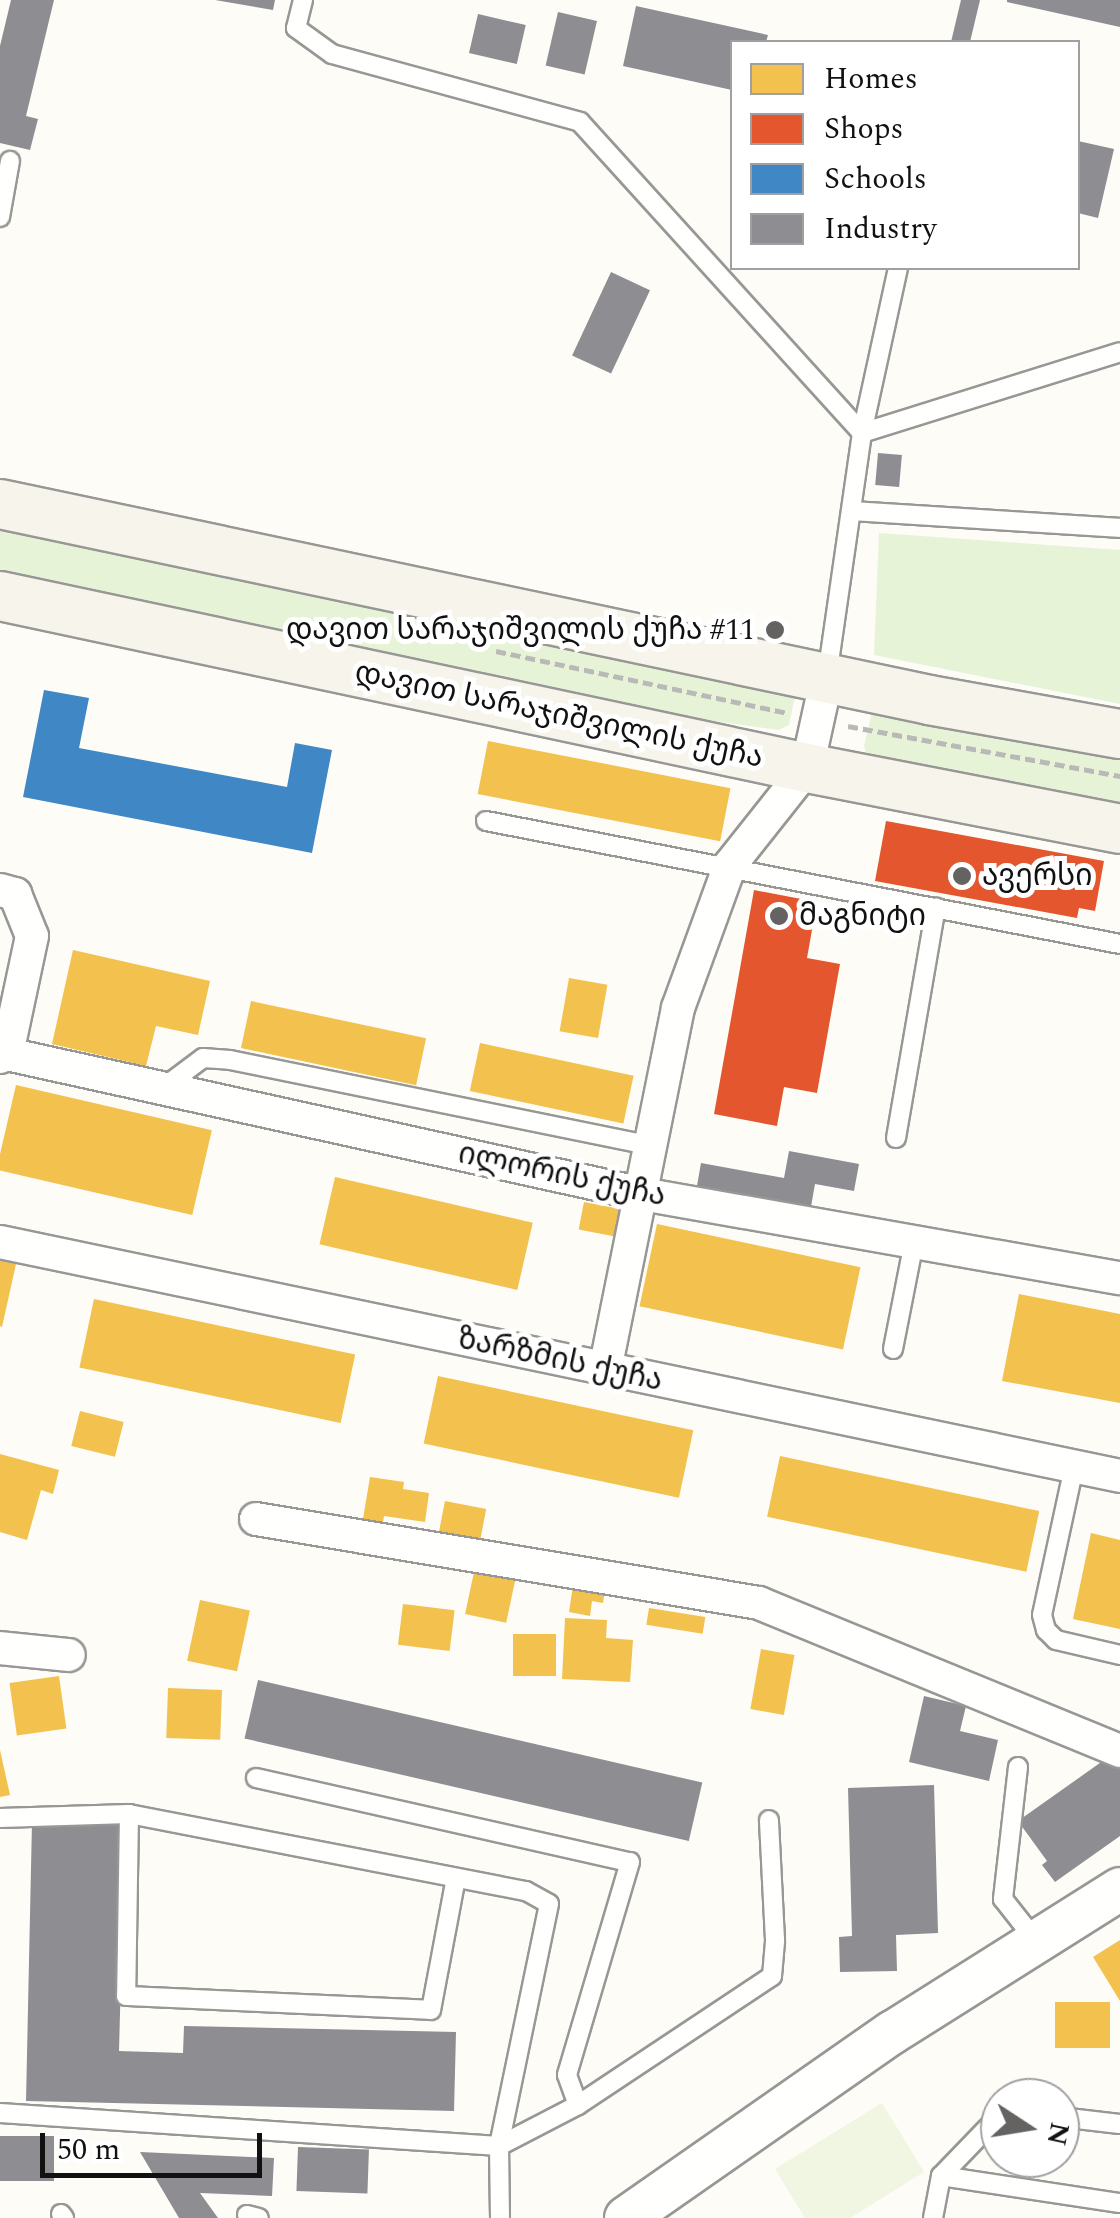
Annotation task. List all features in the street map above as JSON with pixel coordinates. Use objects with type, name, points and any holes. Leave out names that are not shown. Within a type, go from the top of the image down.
[{"type":"main road","points":[[0,504],[827,676],[924,721],[1120,734]]},
{"type":"main road","name":"დავით სარაჯიშვილის ქუჩა","points":[[0,596],[807,768],[1120,829]]},
{"type":"street","points":[[605,1370],[678,1008],[730,865],[807,768],[827,676]]},
{"type":"street","name":"ილორის ქუჩა","points":[[0,890],[15,894],[32,936],[4,1056],[642,1194],[1120,1278]]},
{"type":"street","name":"ზარზმის ქუჩა","points":[[0,1242],[1120,1476]]},
{"type":"street","points":[[256,1520],[759,1603],[1120,1751]]},
{"type":"street","points":[[0,1648],[69,1655]]},
{"type":"street","points":[[626,2218],[893,2032],[1120,1889]]},
{"type":"lane","points":[[302,0],[296,28],[332,54],[580,122],[862,433]]},
{"type":"lane","points":[[0,217],[10,161]]},
{"type":"lane","points":[[827,676],[862,433],[898,270]]},
{"type":"lane","points":[[862,433],[1120,352]]},
{"type":"lane","points":[[853,511],[1120,528]]},
{"type":"lane","points":[[486,821],[730,865],[1120,944]]},
{"type":"lane","points":[[896,1138],[936,906]]},
{"type":"lane","points":[[163,1089],[202,1058],[230,1060],[651,1146]]},
{"type":"lane","points":[[893,1349],[914,1242]]},
{"type":"lane","points":[[1074,1467],[1042,1615],[1046,1630],[1056,1640],[1120,1655]]},
{"type":"lane","points":[[1018,1767],[1003,1899],[1037,1941]]},
{"type":"lane","points":[[256,1778],[630,1862],[567,2075],[578,2105]]},
{"type":"lane","points":[[129,1814],[126,1996],[431,2010],[456,1878]]},
{"type":"lane","points":[[0,1818],[129,1814],[526,1891],[549,1904],[499,2146],[500,2218]]},
{"type":"lane","points":[[0,2113],[499,2146],[578,2105],[772,1976],[775,1940],[769,1820]]},
{"type":"lane","points":[[1080,2119],[1120,2124]]},
{"type":"lane","points":[[933,2218],[941,2176],[980,2136]]},
{"type":"lane","points":[[941,2176],[1120,2202]]},
{"type":"path","points":[[924,721],[1120,776]]},
{"type":"green space","points":[[0,523],[796,691],[789,725],[778,730],[606,706],[0,581]]},
{"type":"green space","points":[[879,533],[1120,550],[1120,704],[874,655]]},
{"type":"green space","points":[[872,712],[1120,744],[1120,804],[868,760],[864,746]]},
{"type":"green space","points":[[882,2103],[924,2172],[850,2218],[805,2218],[775,2169]]},
{"type":"building: Homes","points":[[488,741],[730,788],[720,841],[478,794]]},
{"type":"building: Homes","points":[[73,950],[210,981],[198,1035],[156,1026],[146,1066],[52,1044]]},
{"type":"building: Homes","points":[[569,978],[607,985],[598,1038],[560,1031]]},
{"type":"building: Homes","points":[[251,1001],[426,1038],[416,1085],[241,1048]]},
{"type":"building: Homes","points":[[480,1043],[634,1076],[623,1124],[470,1091]]},
{"type":"building: Homes","points":[[16,1085],[212,1130],[192,1215],[0,1171]]},
{"type":"building: Homes","points":[[335,1177],[533,1223],[517,1290],[319,1244]]},
{"type":"building: Homes","points":[[584,1202],[620,1209],[615,1237],[579,1229]]},
{"type":"building: Homes","points":[[657,1224],[860,1267],[843,1349],[640,1306]]},
{"type":"building: Homes","points":[[0,1260],[16,1264],[2,1327],[0,1326]]},
{"type":"building: Homes","points":[[1019,1294],[1120,1314],[1120,1403],[1002,1381]]},
{"type":"building: Homes","points":[[94,1299],[355,1355],[341,1423],[79,1367]]},
{"type":"building: Homes","points":[[438,1376],[693,1430],[679,1498],[424,1443]]},
{"type":"building: Homes","points":[[80,1411],[124,1422],[115,1457],[71,1446]]},
{"type":"building: Homes","points":[[0,1454],[59,1470],[53,1494],[41,1490],[27,1540],[0,1532]]},
{"type":"building: Homes","points":[[780,1456],[1039,1511],[1026,1572],[767,1517]]},
{"type":"building: Homes","points":[[370,1477],[404,1482],[403,1489],[429,1493],[425,1522],[384,1516],[381,1534],[361,1531]]},
{"type":"building: Homes","points":[[445,1501],[486,1509],[479,1544],[438,1536]]},
{"type":"building: Homes","points":[[1091,1533],[1120,1540],[1120,1629],[1073,1619]]},
{"type":"building: Homes","points":[[474,1572],[515,1581],[506,1623],[465,1614]]},
{"type":"building: Homes","points":[[574,1579],[606,1584],[603,1603],[592,1601],[590,1616],[569,1612]]},
{"type":"building: Homes","points":[[200,1600],[250,1611],[237,1671],[187,1661]]},
{"type":"building: Homes","points":[[403,1604],[455,1610],[450,1651],[398,1645]]},
{"type":"building: Homes","points":[[649,1608],[705,1617],[703,1634],[646,1625]]},
{"type":"building: Homes","points":[[565,1618],[607,1620],[606,1638],[633,1640],[630,1682],[562,1679]]},
{"type":"building: Homes","points":[[513,1634],[556,1634],[556,1676],[513,1676]]},
{"type":"building: Homes","points":[[761,1649],[794,1655],[784,1715],[750,1709]]},
{"type":"building: Homes","points":[[59,1676],[66,1728],[17,1735],[9,1683]]},
{"type":"building: Homes","points":[[168,1688],[222,1690],[220,1740],[166,1738]]},
{"type":"building: Homes","points":[[0,1750],[10,1795],[0,1797]]},
{"type":"building: Homes","points":[[1120,1940],[1120,2001],[1093,1957]]},
{"type":"building: Homes","points":[[1055,2002],[1110,2002],[1110,2048],[1055,2048]]},
{"type":"building: Shops","points":[[886,821],[1104,861],[1095,911],[1079,908],[1077,918],[875,881]]},
{"type":"building: Shops","points":[[754,890],[817,902],[807,958],[840,964],[817,1093],[784,1087],[777,1126],[714,1114]]},
{"type":"building: Schools","points":[[44,690],[89,698],[79,748],[287,787],[295,743],[332,750],[312,853],[23,797]]},
{"type":"building: Industry","points":[[11,0],[54,0],[26,116],[38,119],[30,150],[0,143],[0,46]]},
{"type":"building: Industry","points":[[215,0],[275,0],[273,10]]},
{"type":"building: Industry","points":[[961,0],[980,0],[970,40],[951,40]]},
{"type":"building: Industry","points":[[1007,0],[1120,0],[1120,27],[1007,2]]},
{"type":"building: Industry","points":[[636,6],[768,35],[767,40],[730,40],[730,90],[623,66]]},
{"type":"building: Industry","points":[[558,12],[597,21],[585,75],[546,66]]},
{"type":"building: Industry","points":[[478,14],[526,25],[517,64],[469,53]]},
{"type":"building: Industry","points":[[1080,141],[1114,149],[1098,218],[1080,214]]},
{"type":"building: Industry","points":[[611,272],[650,290],[611,374],[572,355]]},
{"type":"building: Industry","points":[[878,453],[902,455],[899,487],[875,485]]},
{"type":"building: Industry","points":[[789,1151],[859,1164],[854,1191],[815,1184],[809,1218],[695,1197],[701,1163],[784,1178]]},
{"type":"building: Industry","points":[[258,1680],[702,1783],[689,1841],[245,1738]]},
{"type":"building: Industry","points":[[924,1696],[966,1706],[960,1731],[998,1740],[989,1781],[909,1762]]},
{"type":"building: Industry","points":[[1114,1753],[1120,1763],[1120,1836],[1055,1882],[1042,1865],[1047,1861],[1018,1821]]},
{"type":"building: Industry","points":[[934,1785],[938,1933],[896,1935],[897,1971],[840,1972],[839,1937],[852,1936],[848,1788]]},
{"type":"building: Industry","points":[[32,1822],[125,1824],[119,2051],[183,2053],[184,2026],[456,2032],[454,2111],[26,2101]]},
{"type":"building: Industry","points":[[0,2136],[54,2136],[54,2181],[0,2181]]},
{"type":"building: Industry","points":[[298,2147],[369,2149],[367,2193],[296,2191]]},
{"type":"building: Industry","points":[[140,2152],[274,2158],[272,2196],[200,2193],[218,2218],[179,2218]]},
{"type":"place","name":"დავით სარაჯიშვილის ქუჩა #11","points":[[775,630]]},
{"type":"place","name":"ავერსი","points":[[962,876]]},
{"type":"place","name":"მაგნიტი","points":[[779,916]]}]
